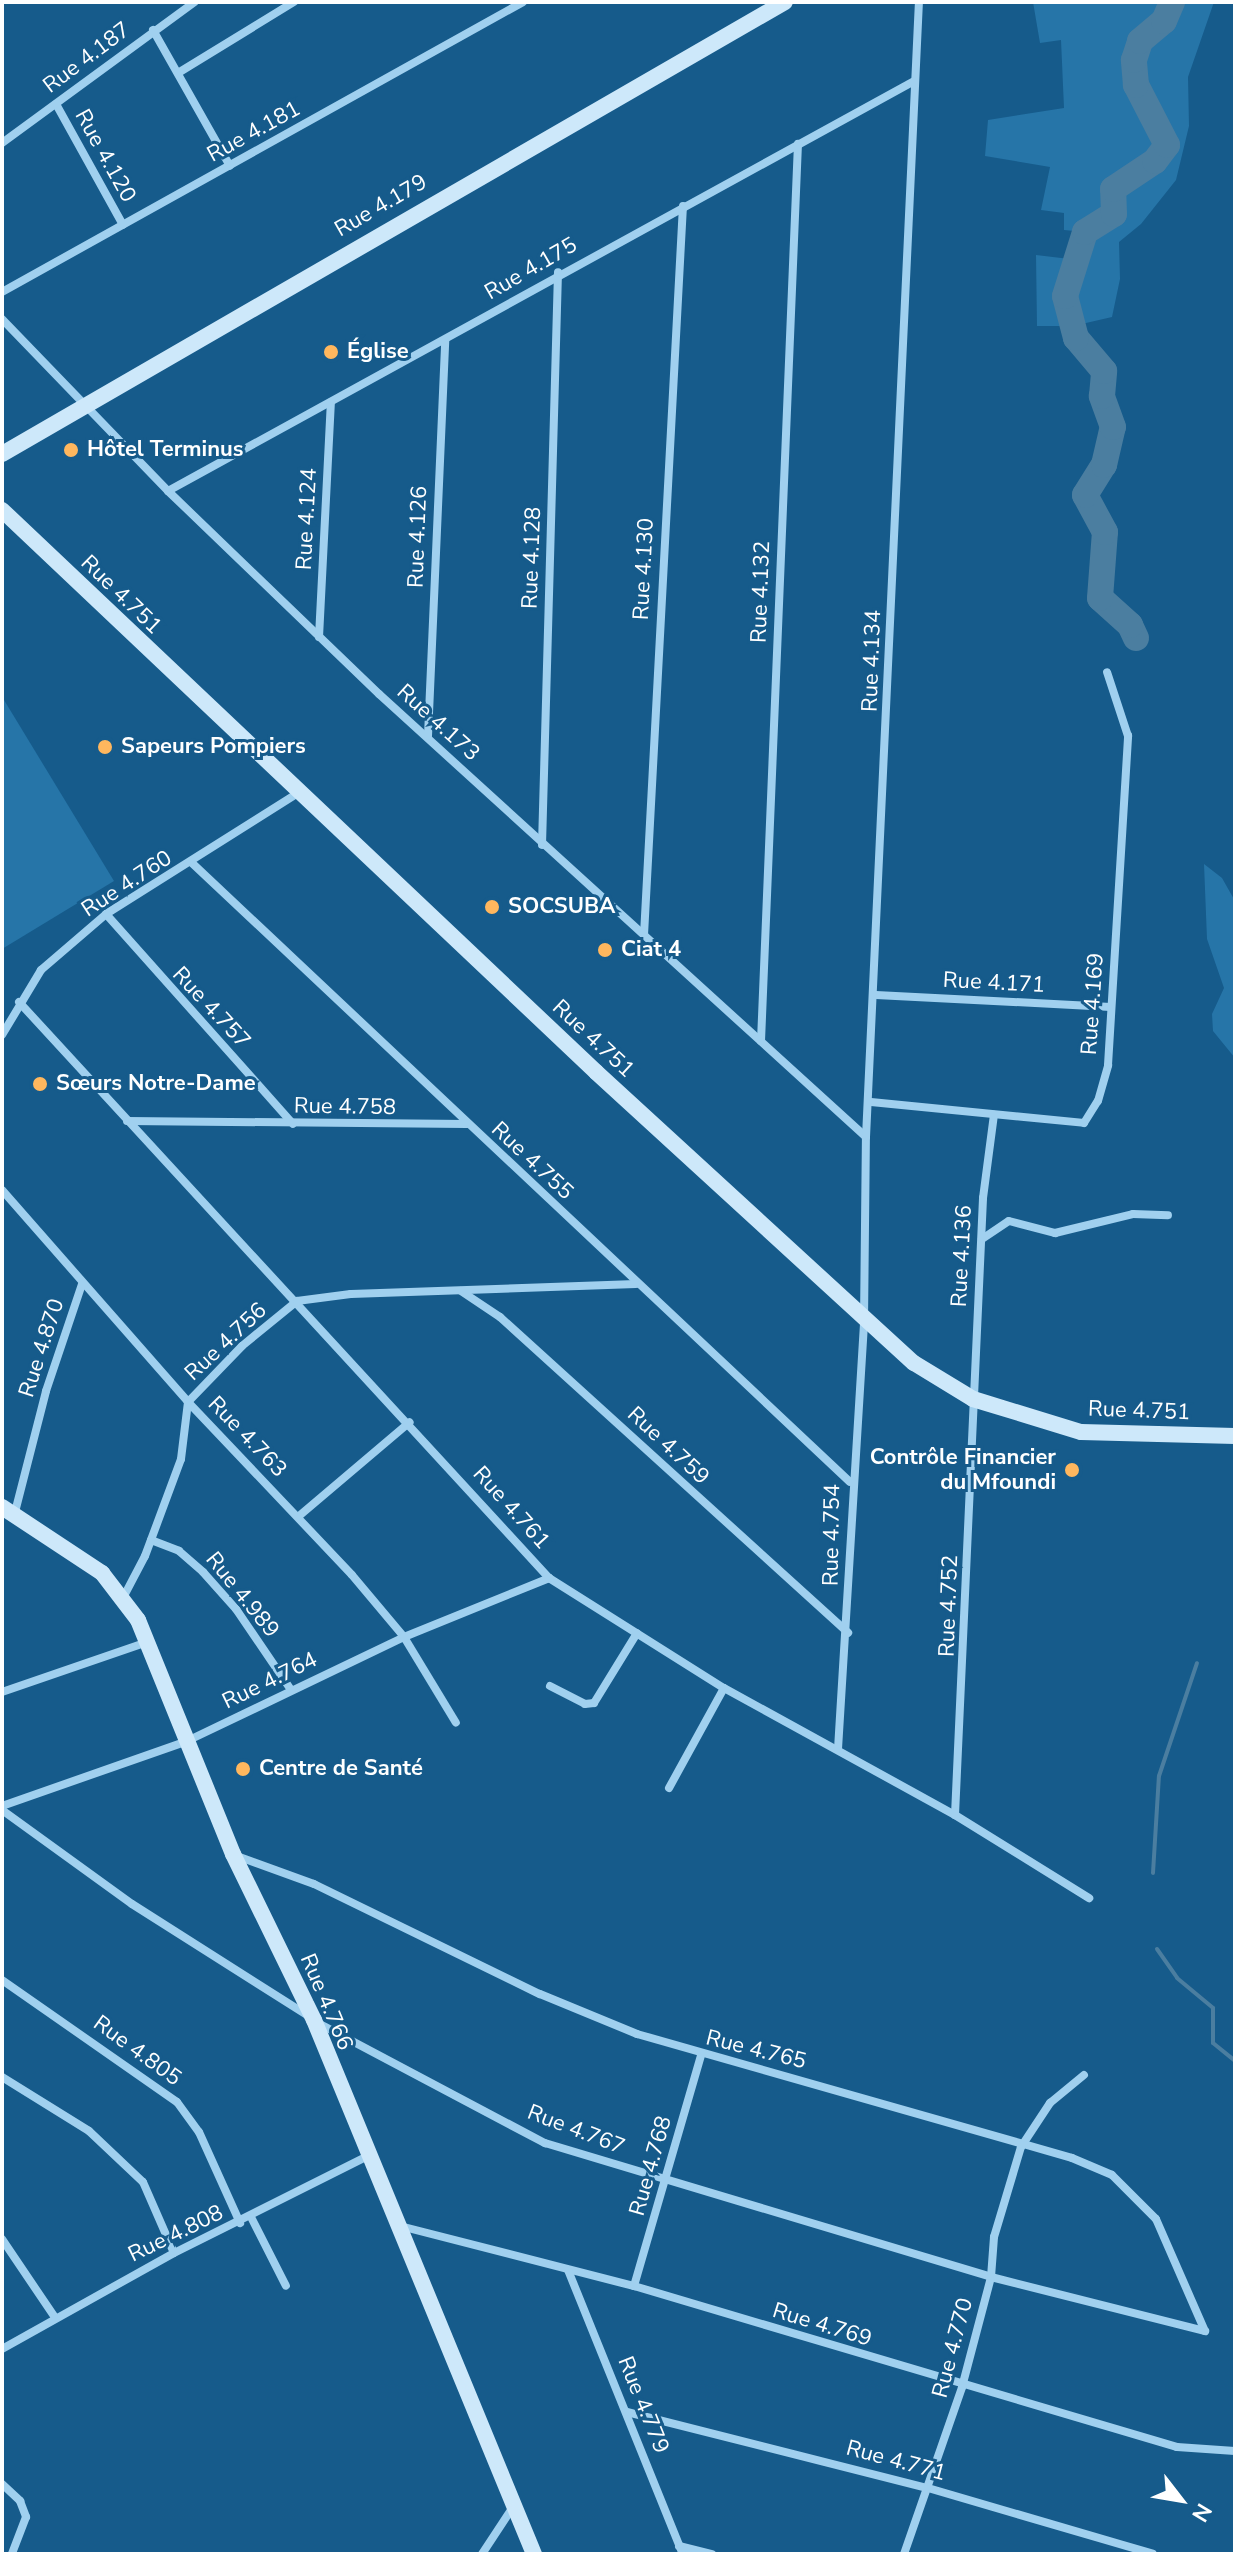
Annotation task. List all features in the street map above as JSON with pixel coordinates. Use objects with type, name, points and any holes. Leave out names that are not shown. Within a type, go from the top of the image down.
[{"type":"street","name":"Rue 4.187","points":[[2,143],[195,2]]},
{"type":"street","points":[[178,73],[294,2]]},
{"type":"street","name":"Rue 4.181","points":[[2,292],[523,2]]},
{"type":"street","name":"Rue 4.179","points":[[2,454],[83,403],[785,2]]},
{"type":"street","name":"Rue 4.134","points":[[864,1321],[866,1137],[871,1102],[876,995],[919,2]]},
{"type":"street","points":[[153,30],[230,166]]},
{"type":"street","name":"Rue 4.175","points":[[168,491],[445,340],[558,272],[914,81]]},
{"type":"street","name":"Rue 4.120","points":[[56,104],[123,225]]},
{"type":"street","name":"Rue 4.132","points":[[761,1041],[798,144]]},
{"type":"street","name":"Rue 4.130","points":[[644,935],[683,206]]},
{"type":"street","name":"Rue 4.128","points":[[542,845],[558,272]]},
{"type":"street","name":"Rue 4.173","points":[[2,319],[168,491],[319,637],[542,845],[866,1137]]},
{"type":"street","name":"Rue 4.126","points":[[428,736],[445,340]]},
{"type":"street","name":"Rue 4.124","points":[[319,637],[331,402]]},
{"type":"street","name":"Rue 4.751","points":[[2,510],[864,1321],[914,1363],[973,1399],[1081,1432],[1235,1436]]},
{"type":"street","name":"Rue 4.169","points":[[871,1102],[1084,1123],[1098,1101],[1108,1065],[1128,736],[1107,672]]},
{"type":"street","name":"Rue 4.760","points":[[2,1035],[19,1002],[41,970],[106,914],[192,863],[300,792]]},
{"type":"street","name":"Rue 4.755","points":[[192,863],[636,1284],[850,1482]]},
{"type":"street","name":"Rue 4.757","points":[[106,914],[293,1124]]},
{"type":"street","name":"Rue 4.171","points":[[876,995],[1111,1007]]},
{"type":"street","name":"Rue 4.761","points":[[19,1002],[410,1422],[549,1578],[724,1688],[955,1815],[1089,1898]]},
{"type":"street","name":"Rue 4.136","points":[[973,1399],[982,1239],[994,1115]]},
{"type":"street","name":"Rue 4.758","points":[[127,1121],[467,1124]]},
{"type":"street","name":"Rue 4.763","points":[[2,1190],[188,1402],[299,1516],[404,1637],[456,1723]]},
{"type":"street","points":[[982,1239],[1009,1221],[1055,1233],[1133,1214],[1168,1215]]},
{"type":"street","name":"Rue 4.870","points":[[6,1512],[82,1284]]},
{"type":"street","name":"Rue 4.756","points":[[124,1596],[151,1540],[181,1459],[188,1402],[242,1346],[297,1301],[351,1294],[636,1284]]},
{"type":"street","name":"Rue 4.759","points":[[461,1291],[500,1317],[848,1633]]},
{"type":"street","name":"Rue 4.754","points":[[838,1749],[848,1633],[850,1482],[864,1321]]},
{"type":"street","name":"Rue 4.752","points":[[955,1815],[973,1399]]},
{"type":"street","points":[[299,1516],[410,1422]]},
{"type":"street","name":"Rue 4.766","points":[[6,1512],[80,1556],[124,1596],[148,1642],[185,1742],[233,1854],[314,2020],[534,2554]]},
{"type":"street","name":"Rue 4.989","points":[[151,1540],[179,1551],[203,1572],[236,1609],[291,1690]]},
{"type":"street","name":"Rue 4.764","points":[[2,1808],[185,1742],[404,1637],[549,1578]]},
{"type":"street","points":[[550,1686],[585,1704],[594,1703],[637,1633]]},
{"type":"street","points":[[2,1692],[148,1642]]},
{"type":"street","points":[[669,1788],[724,1688]]},
{"type":"street","name":"Rue 4.767","points":[[2,1808],[132,1904],[314,2020],[545,2143],[991,2277],[1205,2331]]},
{"type":"street","name":"Rue 4.765","points":[[233,1854],[314,1884],[540,1994],[701,2056],[803,2080],[1021,2147],[1088,2164],[1133,2192],[1156,2219],[1177,2258],[1205,2331]]},
{"type":"street","name":"Rue 4.805","points":[[2,1980],[177,2102],[199,2132],[240,2223]]},
{"type":"street","name":"Rue 4.768","points":[[634,2286],[701,2056]]},
{"type":"street","name":"Rue 4.770","points":[[904,2554],[962,2387],[991,2277],[994,2237],[1021,2147],[1050,2103],[1084,2075]]},
{"type":"street","points":[[2,2077],[89,2131],[143,2182],[174,2253]]},
{"type":"street","name":"Rue 4.808","points":[[2,2349],[54,2316],[368,2156]]},
{"type":"street","points":[[251,2217],[286,2286]]},
{"type":"street","name":"Rue 4.769","points":[[400,2226],[634,2286],[962,2387],[1177,2447],[1235,2451]]},
{"type":"street","points":[[2,2239],[54,2316]]},
{"type":"street","name":"Rue 4.779","points":[[568,2270],[681,2550]]},
{"type":"street","name":"Rue 4.771","points":[[627,2412],[928,2488],[1153,2554]]},
{"type":"street","points":[[2,2484],[25,2508],[12,2554]]},
{"type":"street","points":[[482,2554],[513,2507]]},
{"type":"street","points":[[681,2550],[712,2554]]},
{"type":"shaded area","points":[[1033,2],[1214,2],[1188,77],[1189,126],[1176,180],[1141,224],[1119,242],[1120,279],[1112,317],[1073,326],[1037,326],[1036,255],[1078,260],[1085,232],[1064,230],[1064,213],[1041,210],[1050,167],[985,156],[988,120],[1064,108],[1061,40],[1040,43]]},
{"type":"shaded area","points":[[2,701],[114,881],[2,949]]},
{"type":"shaded area","points":[[1204,864],[1222,878],[1235,901],[1235,1058],[1213,1031],[1212,1014],[1224,988],[1207,939]]},
{"type":"waterway","points":[[1136,638],[1130,625],[1100,598],[1105,532],[1085,495],[1104,465],[1113,427],[1102,396],[1104,371],[1076,338],[1065,296],[1085,232],[1114,214],[1113,189],[1155,161],[1167,145],[1136,85],[1134,60],[1140,41],[1164,21],[1172,2]]},
{"type":"waterway","points":[[1153,1873],[1159,1776],[1197,1663]]},
{"type":"waterway","points":[[1157,1949],[1177,1978],[1213,2008],[1213,2043],[1235,2061]]},
{"type":"place","name":"Église","points":[[331,352]]},
{"type":"place","name":"Hôtel Terminus","points":[[71,450]]},
{"type":"place","name":"Sapeurs Pompiers","points":[[105,747]]},
{"type":"place","name":"SOCSUBA","points":[[492,907]]},
{"type":"place","name":"Ciat 4","points":[[605,950]]},
{"type":"place","name":"Sœurs Notre-Dame","points":[[40,1084]]},
{"type":"place","name":"Contrôle Financier du Mfoundi","points":[[1072,1470]]},
{"type":"place","name":"Centre de Santé","points":[[243,1769]]}]
